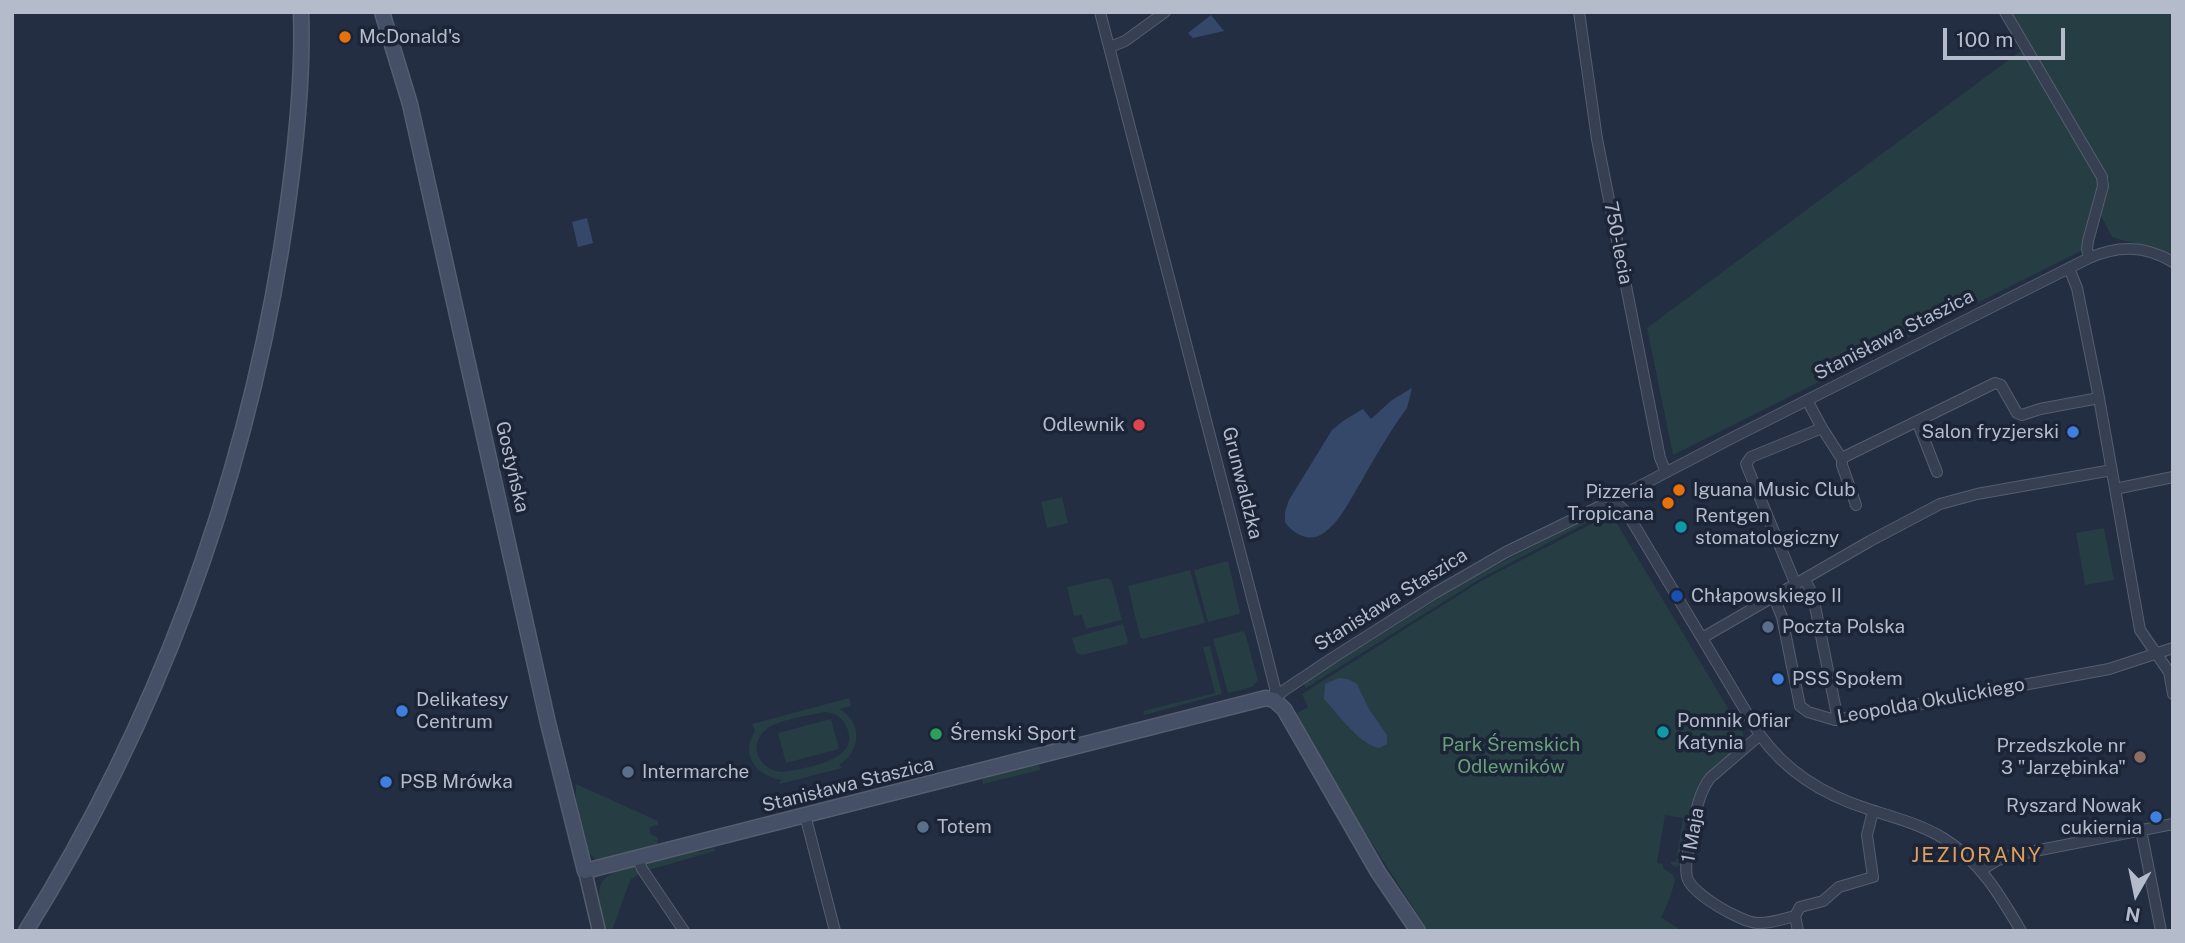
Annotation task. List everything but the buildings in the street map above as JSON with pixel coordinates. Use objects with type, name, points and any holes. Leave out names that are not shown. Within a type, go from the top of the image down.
[{"type":"main road","points":[[26,931],[80,839],[142,715],[187,606],[230,477],[259,366],[287,216],[301,55],[301,12]]},
{"type":"main road","name":"Gostyńska","points":[[382,12],[410,104],[548,723],[584,871]]},
{"type":"main road","name":"Stanisława Staszica","points":[[584,871],[1258,699],[1275,700]]},
{"type":"main road","name":"Grunwaldzka","points":[[1275,700],[1287,713],[1378,872],[1418,931]]},
{"type":"street","name":"Grunwaldzka","points":[[1100,12],[1267,654],[1275,700]]},
{"type":"street","points":[[1110,47],[1125,41],[1165,12]]},
{"type":"street","name":"750-lecia","points":[[1579,12],[1597,139],[1660,458],[1666,472]]},
{"type":"street","points":[[2005,12],[2102,177],[2103,186],[2087,245],[2089,258]]},
{"type":"street","name":"Stanisława Staszica","points":[[1275,700],[1283,691],[1460,578],[1538,535],[1613,500],[2089,258],[2110,250],[2130,248],[2153,252],[2173,262]]},
{"type":"street","points":[[2069,268],[2077,288],[2099,398],[2140,630],[2169,672],[2173,694]]},
{"type":"street","points":[[1842,457],[1851,455],[1995,383],[2001,385],[2017,413],[2022,415],[2099,398]]},
{"type":"street","points":[[1807,400],[1842,457],[1842,465],[1856,505]]},
{"type":"street","points":[[1917,421],[1937,472]]},
{"type":"street","points":[[1822,428],[1751,457],[1746,466],[1800,582],[1813,596],[1838,720]]},
{"type":"street","points":[[1702,638],[1902,523],[1947,502],[1976,494],[2112,470]]},
{"type":"street","points":[[2115,489],[2173,477]]},
{"type":"street","points":[[1613,500],[1627,513],[1760,735],[1779,758],[1809,783],[1834,797],[1936,834],[1957,848],[1982,870],[2021,931]]},
{"type":"street","name":"Leopolda Okulickiego","points":[[1774,597],[1782,617],[1800,706],[1808,712],[1831,720],[2116,667],[2173,648]]},
{"type":"street","name":"1 Maja","points":[[1760,735],[1717,771],[1705,785],[1698,801],[1686,869],[1694,890],[1704,898],[1744,922],[1760,923],[1795,916],[1800,907],[1823,901],[1839,887],[1873,877],[1867,835],[1873,811]]},
{"type":"street","points":[[805,816],[835,931]]},
{"type":"street","points":[[1982,870],[2009,856],[2173,824]]},
{"type":"street","points":[[2141,831],[2161,931]]},
{"type":"street","points":[[638,858],[642,869],[684,931]]},
{"type":"street","name":"Gostyńska","points":[[584,871],[599,931]]},
{"type":"street","points":[[1795,916],[1798,931]]},
{"type":"green space","points":[[2011,12],[2173,12],[2173,254],[2112,237],[2099,212],[2110,181]]},
{"type":"green space","points":[[2022,50],[2099,177],[2081,251],[1673,455],[1647,328]]},
{"type":"green space","points":[[1062,497],[1068,523],[1047,528],[1041,502]]},
{"type":"green space","points":[[1609,509],[1623,517],[1618,520],[1599,516],[1480,579],[1306,688],[1303,683],[1473,577]]},
{"type":"green space","name":"Park Śremskich Odlewników","points":[[1599,520],[1616,522],[1743,733],[1743,744],[1715,768],[1697,793],[1691,819],[1686,819],[1678,863],[1682,864],[1676,867],[1670,862],[1676,862],[1683,818],[1665,815],[1657,863],[1663,864],[1663,868],[1675,879],[1661,917],[1682,931],[1428,931],[1361,826],[1295,714],[1308,707],[1302,694],[1481,581]]},
{"type":"green space","points":[[2104,528],[2114,580],[2085,585],[2076,533]]},
{"type":"green space","points":[[1228,561],[1240,612],[1208,622],[1194,570]]},
{"type":"green space","points":[[1190,570],[1205,623],[1143,639],[1140,637],[1128,586]]},
{"type":"green space","points":[[1106,578],[1112,582],[1122,620],[1086,629],[1082,615],[1074,616],[1067,587]]},
{"type":"green space","points":[[1123,624],[1127,644],[1082,655],[1076,652],[1072,638]]},
{"type":"green space","points":[[1243,631],[1258,680],[1252,687],[1228,693],[1213,639]]},
{"type":"green space","points":[[1210,646],[1222,694],[1144,715],[1143,711],[1215,693],[1203,647]]},
{"type":"green space","points":[[849,698],[851,706],[840,709],[853,722],[856,730],[855,745],[839,765],[842,768],[780,784],[782,780],[765,775],[750,757],[749,749],[755,731],[752,724]],"holes":[[[825,712],[835,714],[846,726],[849,737],[841,754],[821,764],[789,771],[779,772],[764,765],[759,758],[757,743],[768,728],[795,718]]]},
{"type":"green space","points":[[831,719],[839,749],[786,763],[778,733]]},
{"type":"green space","points":[[1039,765],[1040,770],[983,784],[982,779],[1004,773],[1006,770]]},
{"type":"green space","points":[[576,784],[658,821],[658,825],[649,827],[651,834],[658,838],[657,845],[599,861],[592,856],[586,848],[579,827]]},
{"type":"green space","points":[[714,848],[715,851],[645,871],[644,867],[648,862],[698,849],[699,852]]},
{"type":"green space","points":[[631,866],[641,873],[630,880],[612,931],[607,931],[599,898],[602,882],[617,871]]},
{"type":"water","points":[[1211,15],[1224,31],[1193,38],[1188,33]]},
{"type":"water","points":[[587,218],[593,243],[578,247],[572,222]]},
{"type":"water","points":[[1412,388],[1407,408],[1334,524],[1317,537],[1301,536],[1292,530],[1285,522],[1289,500],[1332,430],[1363,409],[1371,419],[1392,400]]},
{"type":"water","points":[[1339,678],[1357,684],[1369,709],[1387,735],[1387,744],[1379,748],[1364,741],[1324,699],[1325,684]]},
{"type":"place","name":"McDonald's","points":[[345,37]]},
{"type":"place","name":"Odlewnik","points":[[1139,425]]},
{"type":"place","name":"Salon fryzjerski","points":[[2073,432]]},
{"type":"place","name":"Iguana Music Club","points":[[1679,490]]},
{"type":"place","name":"Pizzeria Tropicana","points":[[1668,503]]},
{"type":"place","name":"Rentgen stomatologiczny","points":[[1681,527]]},
{"type":"place","name":"Chłapowskiego II","points":[[1677,596]]},
{"type":"place","name":"Poczta Polska","points":[[1768,627]]},
{"type":"place","name":"PSS Społem","points":[[1778,679]]},
{"type":"place","name":"Delikatesy Centrum","points":[[402,711]]},
{"type":"place","name":"Pomnik Ofiar Katynia","points":[[1663,732]]},
{"type":"place","name":"Śremski Sport","points":[[936,734]]},
{"type":"place","name":"Przedszkole nr 3 \"Jarzębinka\"","points":[[2140,757]]},
{"type":"place","name":"Intermarche","points":[[628,772]]},
{"type":"place","name":"PSB Mrówka","points":[[386,782]]},
{"type":"place","name":"Ryszard Nowak cukiernia","points":[[2156,817]]},
{"type":"place","name":"Totem","points":[[923,827]]},
{"type":"district","name":"JEZIORANY","points":[[1977,856]]}]
